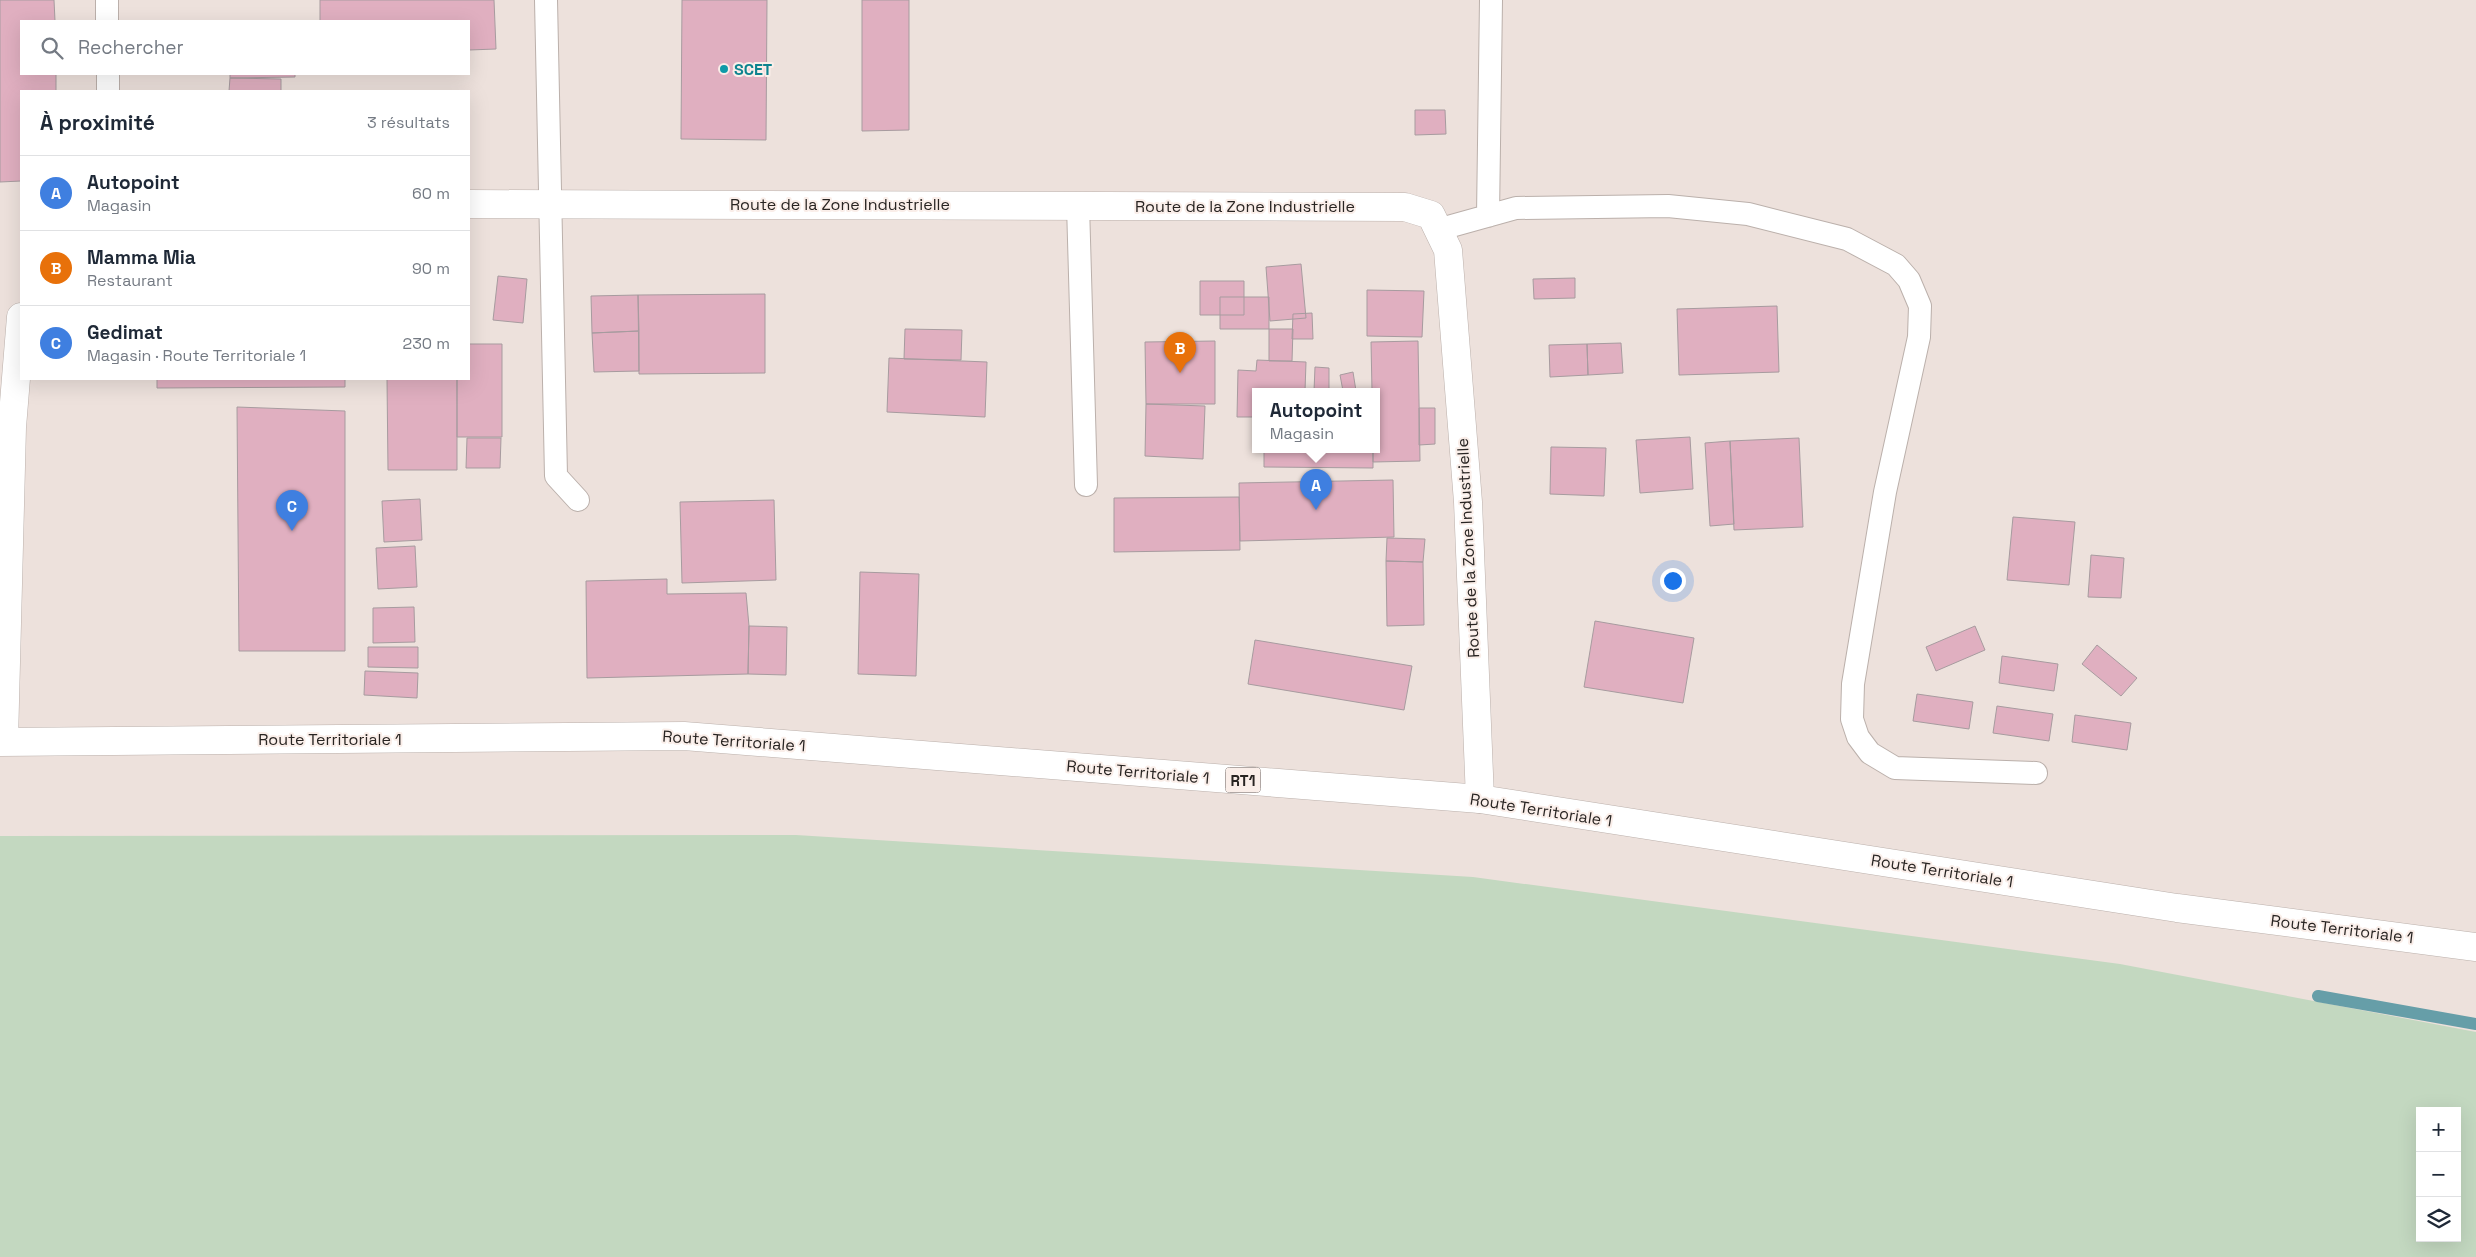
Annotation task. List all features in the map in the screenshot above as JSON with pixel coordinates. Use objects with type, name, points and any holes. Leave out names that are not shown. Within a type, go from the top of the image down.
[{"type":"main road","name":"Route de la Zone Industrielle","points":[[470,204],[1406,207],[1431,216],[1448,250],[1468,502],[1480,799]]},
{"type":"main road","points":[[2,742],[12,427],[20,329]]},
{"type":"main road","name":"Route Territoriale 1","points":[[2,742],[684,736],[1480,799],[2177,908],[2476,947]]},
{"type":"lane","points":[[107,0],[107,20]]},
{"type":"lane","points":[[546,0],[556,476],[578,500]]},
{"type":"lane","points":[[1488,216],[1490,0]]},
{"type":"lane","points":[[108,75],[108,90]]},
{"type":"lane","points":[[1078,205],[1086,485]]},
{"type":"lane","points":[[1438,230],[1516,208],[1668,206],[1748,214],[1847,239],[1896,265],[1909,280],[1920,306],[1918,337],[1885,492],[1853,684],[1852,719],[1858,737],[1870,753],[1895,768],[2036,774]]},
{"type":"green space","points":[[796,835],[1473,877],[2120,964],[2476,1032],[2476,1257],[0,1257],[0,836]]},
{"type":"building","points":[[0,0],[54,0],[55,20],[20,20],[20,75],[56,75],[56,90],[20,90],[20,181],[0,182]]},
{"type":"building","points":[[320,0],[494,0],[496,49],[470,50],[470,20],[320,20]]},
{"type":"building","name":"SCET","points":[[682,0],[767,0],[766,140],[681,139]]},
{"type":"building","points":[[862,0],[909,0],[909,130],[862,131]]},
{"type":"building","points":[[230,75],[295,75],[295,77],[230,78]]},
{"type":"building","points":[[230,78],[281,79],[281,90],[229,90]]},
{"type":"building","points":[[1415,110],[1445,110],[1446,134],[1415,135]]},
{"type":"building","points":[[1301,264],[1306,318],[1270,321],[1266,267]]},
{"type":"building","points":[[498,276],[527,279],[523,323],[493,320]]},
{"type":"building","points":[[1575,278],[1575,298],[1534,299],[1533,279]]},
{"type":"building","points":[[1200,281],[1244,281],[1244,315],[1200,315]]},
{"type":"building","points":[[1367,290],[1424,291],[1422,337],[1367,336]]},
{"type":"building","points":[[765,294],[765,373],[639,374],[638,295]]},
{"type":"building","points":[[638,295],[639,331],[592,333],[591,296]]},
{"type":"building","points":[[1220,297],[1269,297],[1269,329],[1220,329]]},
{"type":"building","points":[[1777,306],[1779,372],[1679,375],[1677,309]]},
{"type":"building","points":[[1312,313],[1313,339],[1292,339],[1293,314]]},
{"type":"building","points":[[905,329],[962,330],[961,360],[904,359]]},
{"type":"building","points":[[1269,329],[1293,329],[1292,361],[1269,361]]},
{"type":"building","points":[[639,331],[639,371],[594,372],[592,333]]},
{"type":"building","points":[[1215,341],[1215,404],[1146,404],[1145,342]]},
{"type":"building","points":[[1418,341],[1420,461],[1373,462],[1373,453],[1380,453],[1380,388],[1372,388],[1371,342]]},
{"type":"building","points":[[1621,343],[1623,373],[1588,375],[1587,344]]},
{"type":"building","points":[[470,344],[502,344],[502,437],[457,437],[457,380],[470,380]]},
{"type":"building","points":[[1587,344],[1588,375],[1550,377],[1549,345]]},
{"type":"building","points":[[889,358],[987,362],[985,417],[887,412]]},
{"type":"building","points":[[1257,360],[1306,362],[1305,388],[1252,388],[1252,417],[1237,417],[1238,370],[1256,371]]},
{"type":"building","points":[[1315,367],[1329,368],[1329,388],[1314,388]]},
{"type":"building","points":[[1353,372],[1356,388],[1342,388],[1340,375]]},
{"type":"building","points":[[157,380],[345,380],[345,387],[157,388]]},
{"type":"building","points":[[387,380],[457,380],[457,470],[388,470]]},
{"type":"building","points":[[1146,404],[1205,406],[1203,459],[1145,456]]},
{"type":"building","points":[[237,407],[345,411],[345,651],[239,651]]},
{"type":"building","points":[[1419,408],[1435,408],[1435,444],[1419,445]]},
{"type":"building","points":[[1690,437],[1693,489],[1640,493],[1636,440]]},
{"type":"building","points":[[467,438],[501,438],[500,468],[466,468]]},
{"type":"building","points":[[1799,438],[1803,527],[1734,530],[1730,441]]},
{"type":"building","points":[[1730,441],[1734,524],[1710,526],[1705,443]]},
{"type":"building","points":[[1551,447],[1606,448],[1604,496],[1550,494]]},
{"type":"building","points":[[1264,453],[1373,453],[1373,468],[1264,467]]},
{"type":"building","points":[[1393,480],[1394,537],[1240,541],[1239,483]]},
{"type":"building","points":[[1239,497],[1240,550],[1114,552],[1114,498]]},
{"type":"building","points":[[420,499],[422,540],[384,542],[382,501]]},
{"type":"building","points":[[774,500],[776,580],[682,583],[680,502]]},
{"type":"building","points":[[2013,517],[2075,522],[2069,585],[2007,580]]},
{"type":"building","points":[[1387,538],[1425,539],[1423,562],[1386,561]]},
{"type":"building","points":[[415,546],[417,587],[378,589],[376,548]]},
{"type":"building","points":[[2091,555],[2124,558],[2121,598],[2088,597]]},
{"type":"building","points":[[1386,561],[1423,562],[1424,625],[1387,626]]},
{"type":"building","points":[[860,572],[919,574],[916,676],[858,674]]},
{"type":"building","points":[[667,579],[667,594],[746,593],[749,626],[748,674],[587,678],[586,581]]},
{"type":"building","points":[[414,607],[415,642],[373,643],[373,608]]},
{"type":"building","points":[[1595,621],[1694,638],[1683,703],[1584,687]]},
{"type":"building","points":[[749,626],[787,627],[786,675],[748,674]]},
{"type":"building","points":[[1975,626],[1985,650],[1936,671],[1926,647]]},
{"type":"building","points":[[1255,640],[1412,666],[1404,710],[1248,684]]},
{"type":"building","points":[[2097,645],[2137,678],[2121,696],[2082,664]]},
{"type":"building","points":[[368,647],[418,647],[418,668],[368,667]]},
{"type":"building","points":[[2002,656],[2058,664],[2054,691],[1999,683]]},
{"type":"building","points":[[365,671],[418,673],[417,698],[364,695]]},
{"type":"building","points":[[1917,694],[1973,702],[1969,729],[1913,721]]},
{"type":"building","points":[[1997,706],[2053,714],[2049,741],[1993,733]]},
{"type":"building","points":[[2075,715],[2131,723],[2127,750],[2072,742]]},
{"type":"waterway","points":[[2318,996],[2476,1024]]},
{"type":"place","name":"SCET","points":[[724,69]]},
{"type":"place","name":"Mamma Mia","points":[[1180,373]]},
{"type":"place","name":"Autopoint","points":[[1316,510]]},
{"type":"place","name":"Gedimat","points":[[292,531]]}]
